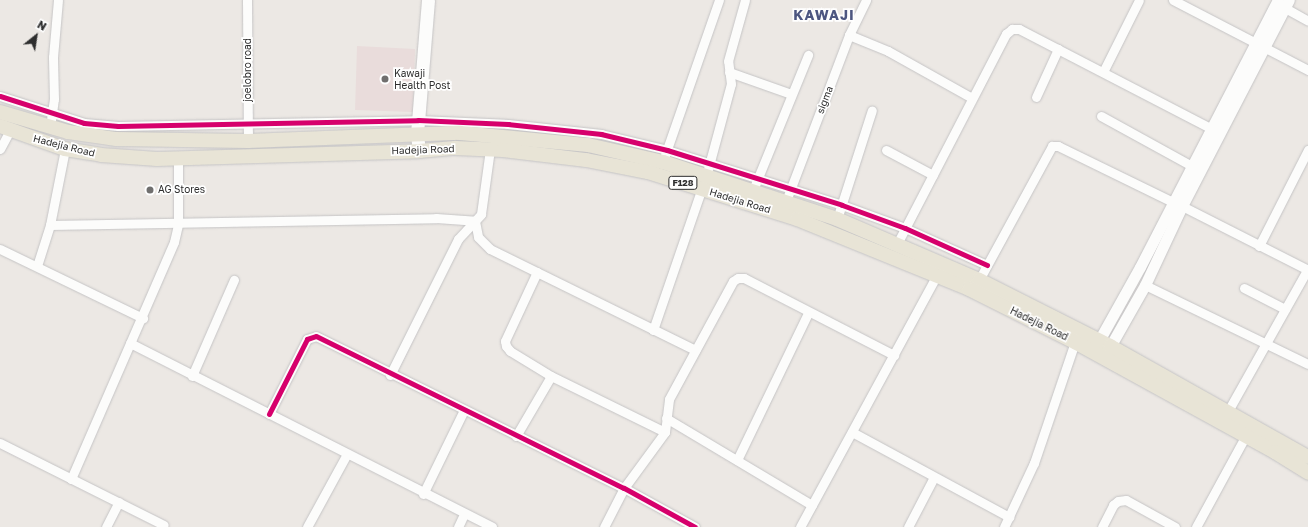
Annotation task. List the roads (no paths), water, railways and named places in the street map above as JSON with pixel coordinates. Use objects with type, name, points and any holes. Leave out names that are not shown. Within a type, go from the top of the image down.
[{"type":"main road","points":[[419,151],[417,134],[428,0]]},
{"type":"main road","name":"Hadejia Road","points":[[0,112],[51,121],[91,137],[116,139],[248,141],[460,133],[545,140],[665,156],[789,195],[837,219],[979,280],[1102,349],[1245,437],[1308,473]]},
{"type":"main road","name":"Hadejia Road","points":[[5,128],[64,149],[101,155],[178,158],[419,151],[455,148],[490,149],[614,165],[702,189],[797,218],[937,275],[1075,342],[1102,349],[1228,411],[1308,457]]},
{"type":"street","points":[[51,121],[58,0]]},
{"type":"street","name":"joelobro road","points":[[247,0],[248,141]]},
{"type":"street","points":[[0,96],[51,121],[118,126],[248,125],[418,120],[508,124],[601,134],[665,156],[718,0]]},
{"type":"street","points":[[653,330],[708,170],[731,84],[728,72],[728,61],[745,0]]},
{"type":"street","name":"sigma","points":[[789,195],[849,35],[866,0]]},
{"type":"street","points":[[1103,72],[1139,0]]},
{"type":"street","points":[[1173,0],[1308,70]]},
{"type":"street","points":[[1102,349],[1144,285],[1178,204],[1192,166],[1284,3],[1308,20]]},
{"type":"street","points":[[897,244],[1006,34],[1012,29],[1019,28],[1212,129]]},
{"type":"street","points":[[849,35],[888,51],[972,98]]},
{"type":"street","points":[[1102,349],[1260,44]]},
{"type":"street","points":[[1036,97],[1058,49]]},
{"type":"street","points":[[756,184],[808,55]]},
{"type":"street","points":[[728,72],[791,94]]},
{"type":"street","points":[[837,219],[872,110]]},
{"type":"street","points":[[1101,116],[1192,166]]},
{"type":"street","points":[[0,150],[5,128]]},
{"type":"street","points":[[979,280],[1052,146],[1058,146],[1178,204],[1308,270],[1228,411]]},
{"type":"street","points":[[37,266],[50,225],[64,149]]},
{"type":"street","points":[[390,375],[458,239],[475,221],[484,204],[490,149]]},
{"type":"street","points":[[886,150],[933,175]]},
{"type":"street","points":[[1259,246],[1308,150]]},
{"type":"street","points":[[72,479],[130,343],[143,318],[165,268],[178,224],[178,158]]},
{"type":"street","points":[[789,195],[842,205],[905,228],[987,265]]},
{"type":"street","points":[[50,225],[178,224],[436,218],[475,221]]},
{"type":"street","points":[[475,221],[478,236],[483,244],[695,350]]},
{"type":"street","points":[[0,249],[143,318]]},
{"type":"street","points":[[537,272],[505,341],[506,346],[510,351],[552,376],[665,432]]},
{"type":"street","points":[[800,527],[937,275]]},
{"type":"street","points":[[604,527],[624,488],[665,432],[669,399],[733,281],[738,278],[744,278],[808,313],[894,355]]},
{"type":"street","points":[[192,376],[234,280]]},
{"type":"street","points":[[1144,285],[1308,364]]},
{"type":"street","points":[[1244,288],[1285,309]]},
{"type":"street","points":[[737,460],[808,313]]},
{"type":"street","points":[[269,414],[311,336],[316,336],[390,375],[624,488],[695,527]]},
{"type":"street","points":[[1004,527],[1034,463],[1075,342]]},
{"type":"street","points":[[130,343],[423,494],[492,527]]},
{"type":"street","points":[[516,436],[552,376]]},
{"type":"street","points":[[423,494],[464,410]]},
{"type":"street","points":[[666,418],[812,505]]},
{"type":"street","points":[[852,432],[1009,517]]},
{"type":"street","points":[[1196,527],[1245,437]]},
{"type":"street","points":[[0,443],[164,525]]},
{"type":"street","points":[[307,527],[348,454]]},
{"type":"street","points":[[908,527],[934,477]]},
{"type":"street","points":[[1102,527],[1113,505],[1118,500],[1126,500],[1175,527]]},
{"type":"street","points":[[106,527],[119,502]]},
{"type":"street","points":[[458,527],[464,514]]},
{"type":"place","name":"Kawaji Health Post","points":[[385,79]]},
{"type":"place","name":"AG Stores","points":[[150,190]]},
{"type":"district","name":"KAWAJI","points":[[824,15]]}]
